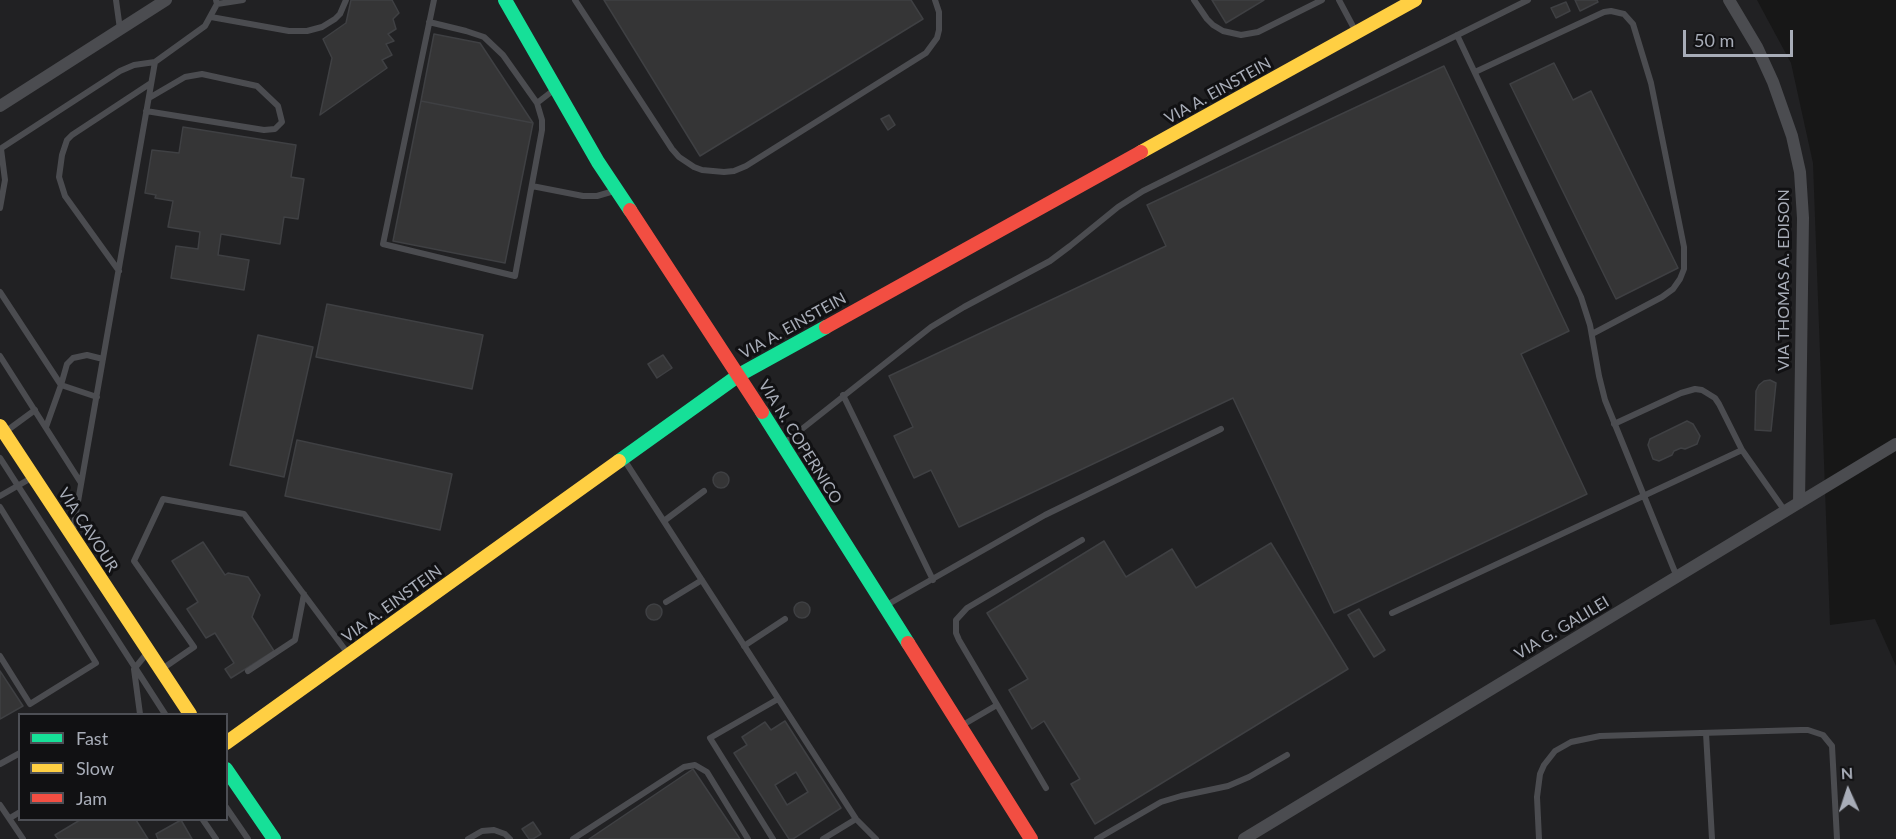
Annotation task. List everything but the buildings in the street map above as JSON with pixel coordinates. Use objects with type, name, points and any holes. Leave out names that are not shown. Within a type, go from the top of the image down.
[{"type":"street","points":[[0,106],[166,0]]},
{"type":"street","name":"VIA N. COPERNICO","points":[[505,0],[555,89],[617,190],[740,375],[1031,839]]},
{"type":"street","name":"VIA A. EINSTEIN","points":[[228,742],[740,375],[1415,0]]},
{"type":"street","name":"VIA THOMAS A. EDISON","points":[[1729,0],[1752,38],[1773,82],[1790,128],[1800,172],[1803,218],[1798,503]]},
{"type":"street","name":"VIA CAVOUR","points":[[2,429],[189,713]]},
{"type":"street","name":"VIA G. GALILEI","points":[[1244,839],[1896,444]]},
{"type":"street","points":[[228,772],[274,839]]},
{"type":"lane","points":[[116,0],[120,29]]},
{"type":"lane","points":[[0,208],[5,170],[1,149],[120,71],[134,65],[155,62],[201,30],[211,17],[216,2],[243,0]]},
{"type":"lane","points":[[211,17],[289,31],[307,31],[322,27],[335,19],[340,14],[346,0]]},
{"type":"lane","points":[[429,22],[484,37],[503,55],[537,103],[542,120],[542,130],[515,276],[383,244],[429,22],[434,0]]},
{"type":"lane","points":[[575,0],[672,149],[694,167],[724,172],[746,166],[926,53],[937,38],[939,30],[939,12],[935,0]]},
{"type":"lane","points":[[1194,0],[1213,25],[1223,31],[1240,35],[1258,32],[1322,0]]},
{"type":"lane","points":[[1339,0],[1357,33]]},
{"type":"lane","points":[[783,444],[931,327],[1050,261],[1143,190],[1528,0]]},
{"type":"lane","points":[[1475,72],[1604,12],[1618,11],[1633,24],[1651,82],[1684,247],[1684,269],[1673,288],[1662,297],[1592,334]]},
{"type":"lane","points":[[1457,35],[1581,297],[1592,334],[1599,376],[1614,424],[1677,578]]},
{"type":"lane","points":[[72,536],[155,62]]},
{"type":"lane","points":[[146,111],[264,130],[275,129],[282,122],[278,106],[261,89],[236,80],[202,74],[190,75],[148,98]]},
{"type":"lane","points":[[118,271],[65,196],[59,177],[62,155],[67,140],[72,135],[151,82]]},
{"type":"lane","points":[[537,103],[555,89]]},
{"type":"lane","points":[[532,186],[583,196],[597,196],[617,190]]},
{"type":"lane","points":[[0,292],[61,385],[97,397]]},
{"type":"lane","points":[[46,427],[68,364],[74,358],[87,355],[103,359]]},
{"type":"lane","points":[[0,356],[81,483]]},
{"type":"lane","points":[[1614,424],[1688,390],[1702,390],[1715,398],[1743,450],[1785,512]]},
{"type":"lane","points":[[843,395],[933,579]]},
{"type":"lane","points":[[2,429],[35,410]]},
{"type":"lane","points":[[884,607],[1052,512],[1221,429]]},
{"type":"lane","points":[[1392,613],[1644,498],[1743,450]]},
{"type":"lane","points":[[0,458],[164,713]]},
{"type":"lane","points":[[623,458],[856,819],[876,839]]},
{"type":"lane","points":[[0,496],[33,477]]},
{"type":"lane","points":[[664,521],[704,491]]},
{"type":"lane","points":[[160,670],[194,647],[134,561],[163,499],[244,514],[350,655]]},
{"type":"lane","points":[[0,507],[96,663],[30,704],[0,656]]},
{"type":"lane","points":[[1046,788],[959,640],[956,633],[956,620],[967,608],[1082,540]]},
{"type":"lane","points":[[666,602],[702,580]]},
{"type":"lane","points":[[248,671],[295,640],[304,594]]},
{"type":"lane","points":[[744,646],[785,619]]},
{"type":"lane","points":[[140,713],[134,669],[148,652]]},
{"type":"lane","points":[[773,839],[710,738],[778,699]]},
{"type":"lane","points":[[960,726],[997,705]]},
{"type":"lane","points":[[1539,839],[1537,797],[1540,774],[1550,757],[1562,746],[1581,739],[1599,736],[1801,730],[1823,735],[1832,746],[1837,839]]},
{"type":"lane","points":[[1706,733],[1712,839]]},
{"type":"lane","points":[[0,764],[18,754]]},
{"type":"lane","points":[[1097,839],[1161,802],[1181,795],[1228,786],[1249,777],[1287,754]]},
{"type":"lane","points":[[573,839],[684,767],[695,765],[706,772],[748,839]]},
{"type":"lane","points":[[0,806],[23,839]]},
{"type":"lane","points":[[228,810],[248,839]]},
{"type":"lane","points":[[10,818],[18,813]]},
{"type":"lane","points":[[823,839],[856,819]]},
{"type":"lane","points":[[204,821],[216,839]]},
{"type":"lane","points":[[468,839],[482,831],[494,830],[505,834],[510,839]]},
{"type":"shaded area","points":[[0,0],[1757,0],[1791,63],[1813,163],[1830,625],[1875,619],[1896,666],[1896,839],[0,839]]},
{"type":"traffic: fast","points":[[505,0],[598,162],[630,210]]},
{"type":"traffic: fast","points":[[619,461],[739,375],[826,327]]},
{"type":"traffic: fast","points":[[762,412],[908,643]]},
{"type":"traffic: fast","points":[[228,772],[274,839]]},
{"type":"traffic: slow","points":[[1141,152],[1415,0]]},
{"type":"traffic: slow","points":[[0,426],[189,713]]},
{"type":"traffic: slow","points":[[228,742],[619,461]]},
{"type":"traffic: jam","points":[[826,327],[1141,152]]},
{"type":"traffic: jam","points":[[630,210],[762,412]]},
{"type":"traffic: jam","points":[[908,643],[1031,839]]}]
